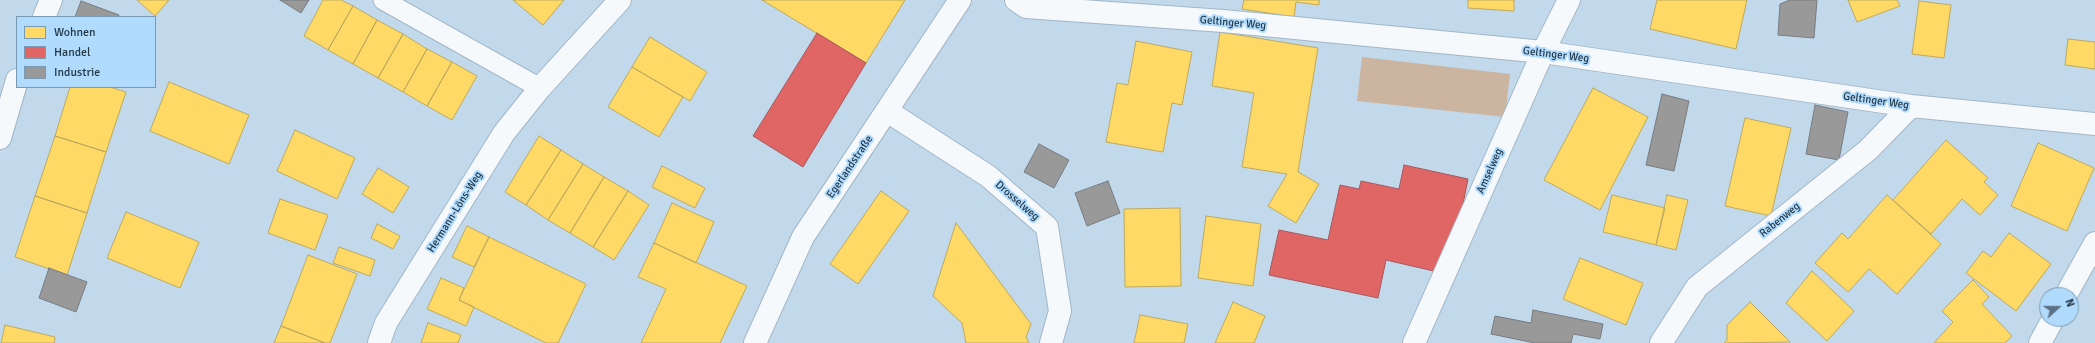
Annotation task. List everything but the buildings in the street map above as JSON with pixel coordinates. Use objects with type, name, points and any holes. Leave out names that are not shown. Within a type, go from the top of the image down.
[{"type":"street","points":[[44,16],[51,0]]},
{"type":"street","name":"Egerlandstraße","points":[[755,343],[803,237],[960,0]]},
{"type":"street","name":"Geltinger Weg","points":[[1016,0],[1026,7],[1223,21],[1543,52],[1911,106],[2095,124]]},
{"type":"street","name":"Amselweg","points":[[1414,343],[1543,52],[1569,0]]},
{"type":"street","name":"Hermann-Löns-Weg","points":[[379,343],[386,323],[504,133],[611,3]]},
{"type":"street","points":[[0,138],[16,83]]},
{"type":"street","name":"Rabenweg","points":[[1661,343],[1697,287],[1868,150],[1911,106]]},
{"type":"street","name":"Drosselweg","points":[[887,111],[988,176],[1047,227],[1060,311],[1051,343]]},
{"type":"street","points":[[2070,287],[2095,243]]},
{"type":"street","points":[[2040,343],[2049,327]]},
{"type":"lane","points":[[383,0],[540,88]]},
{"type":"shaded area","points":[[1362,57],[1510,74],[1505,117],[1357,101]]}]
